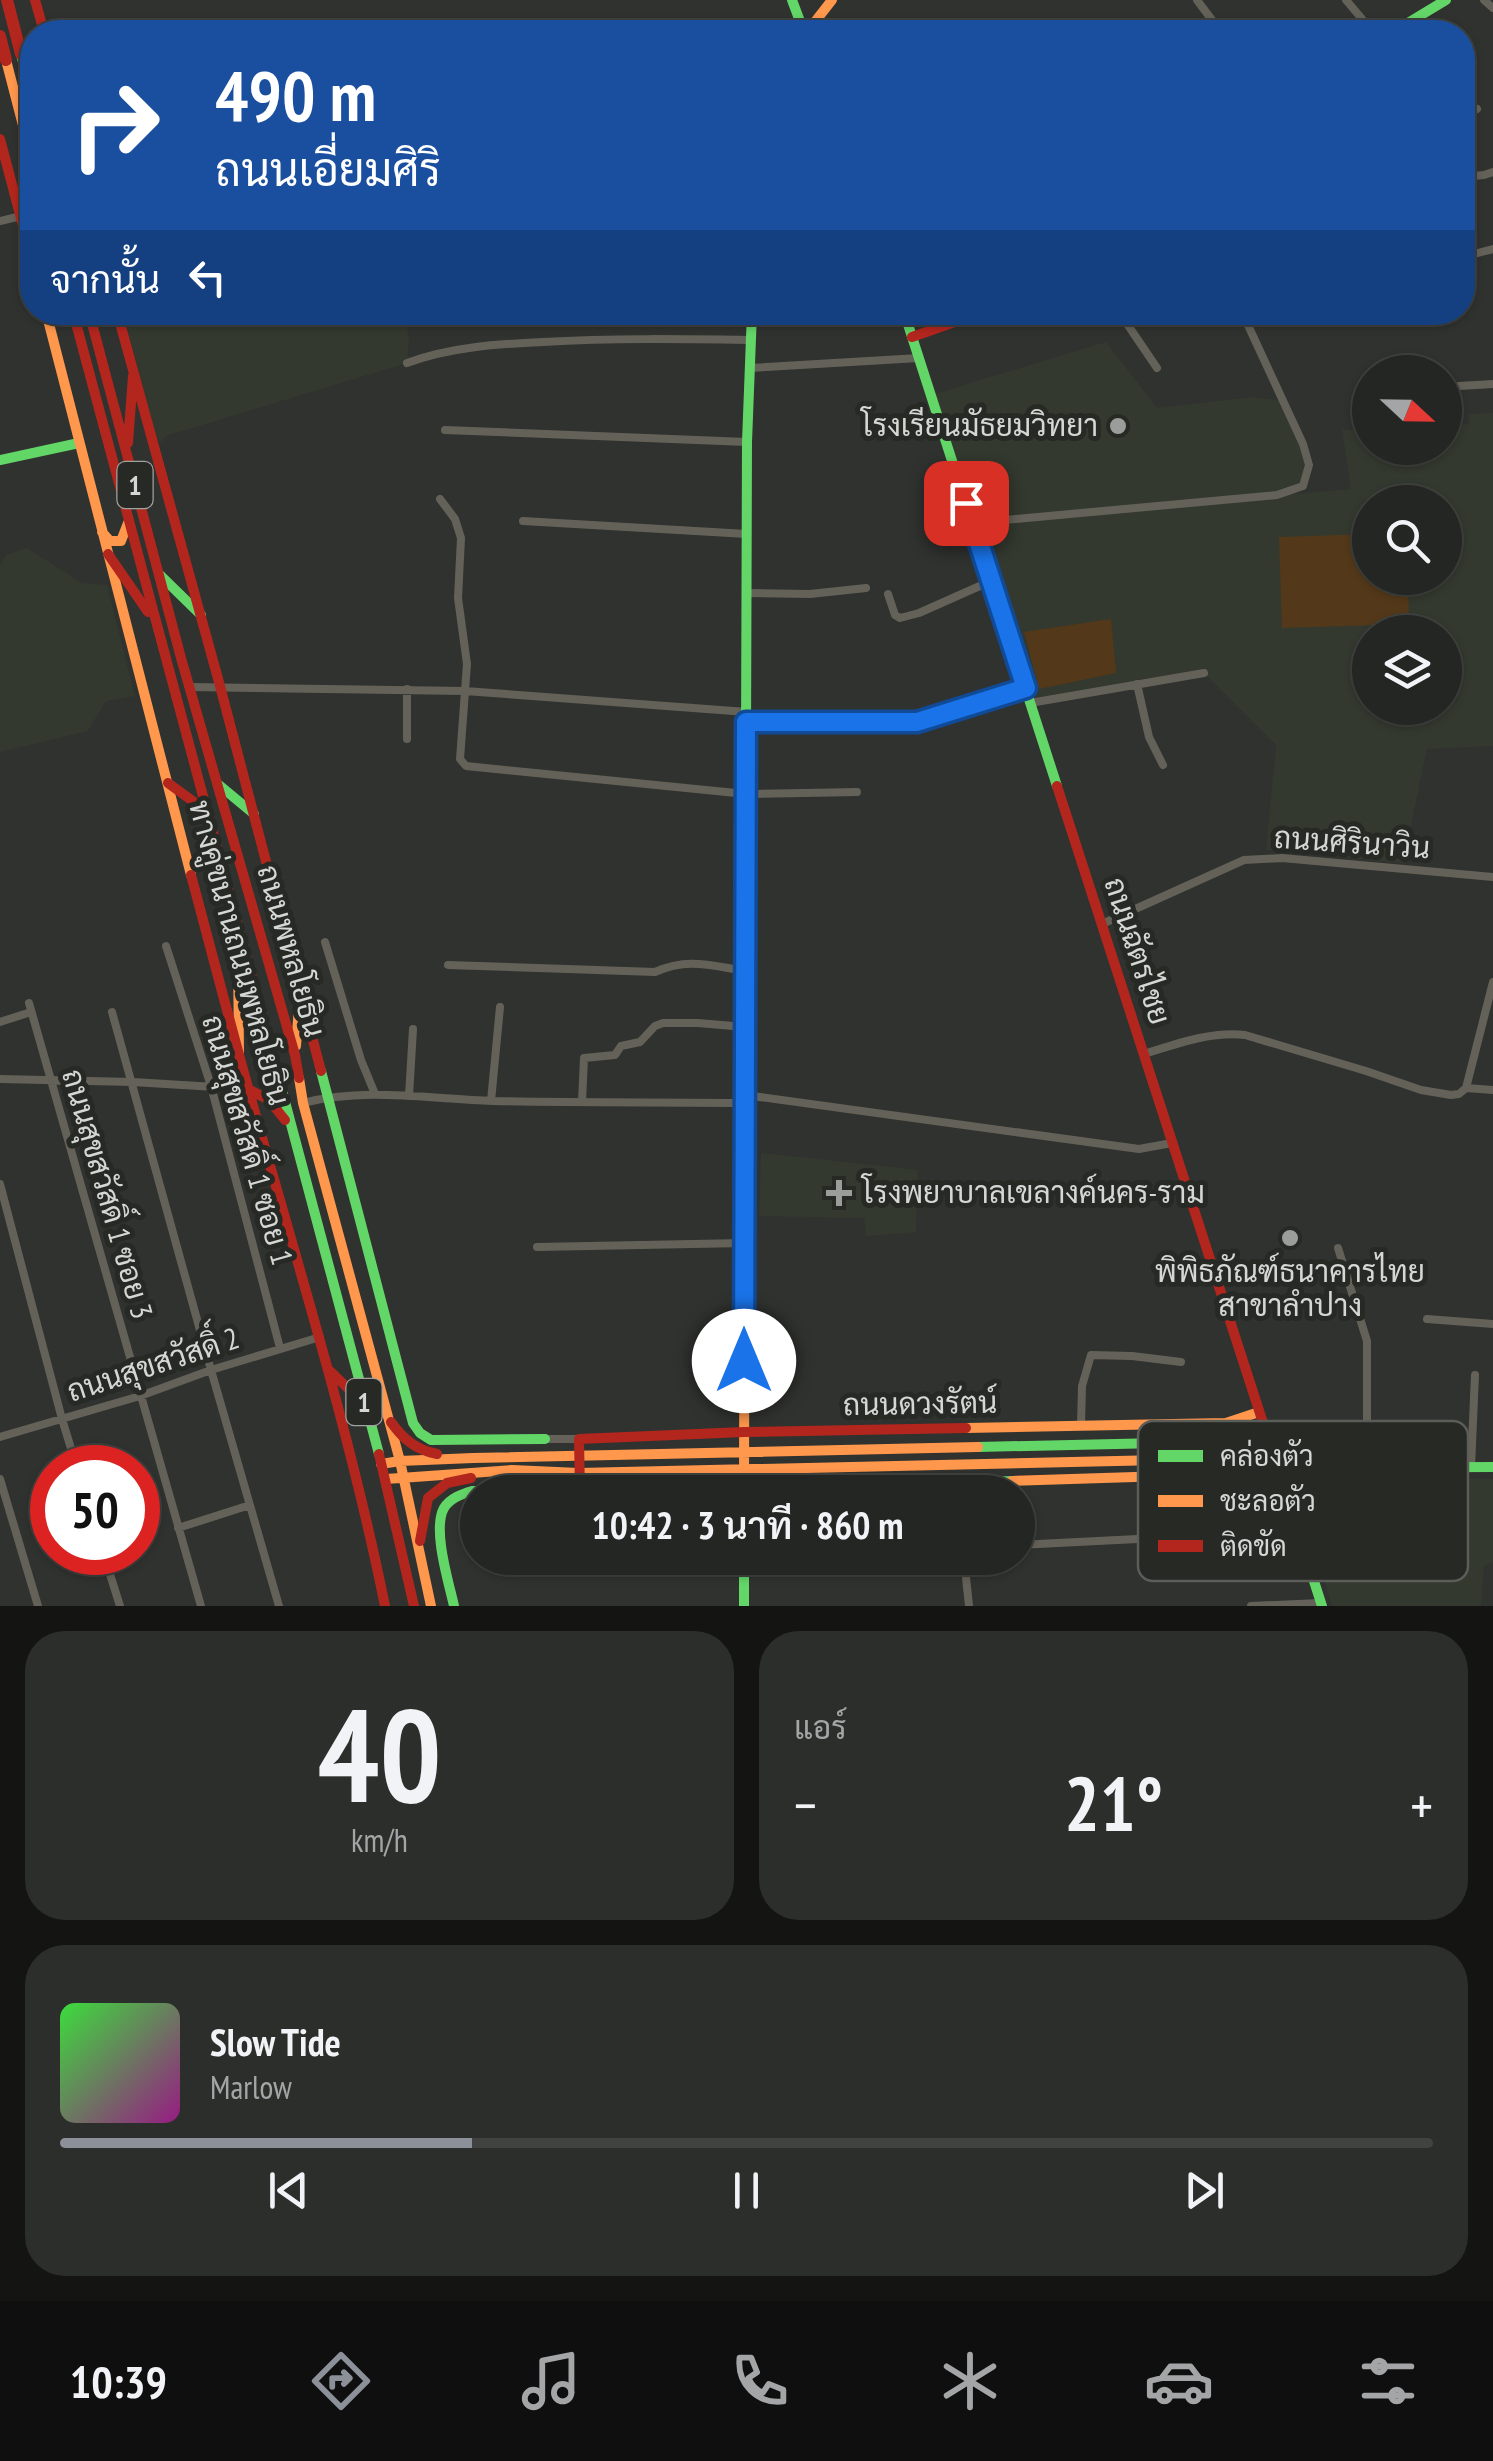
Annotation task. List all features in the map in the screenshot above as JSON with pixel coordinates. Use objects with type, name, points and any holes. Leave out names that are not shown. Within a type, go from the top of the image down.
[{"type":"main road","points":[[7,0],[20,50]]},
{"type":"main road","points":[[816,20],[832,0]]},
{"type":"main road","points":[[1413,20],[1446,0]]},
{"type":"main road","points":[[0,36],[20,117]]},
{"type":"main road","points":[[0,138],[5,174],[20,213]]},
{"type":"main road","name":"ทางคู่ขนานถนนพหลโยธิน","points":[[49,325],[248,1089],[330,1371],[385,1606]]},
{"type":"main road","name":"ถนนพหลโยธิน","points":[[75,325],[386,1479],[414,1606]]},
{"type":"main road","name":"ถนนพหลโยธิน","points":[[93,325],[189,687],[295,1055],[303,1103],[400,1460],[431,1606]]},
{"type":"main road","name":"ทางคู่ขนานถนนพหลโยธิน","points":[[120,325],[220,686],[413,1423],[420,1434],[431,1440],[545,1439]]},
{"type":"main road","points":[[744,1475],[747,442],[752,325]]},
{"type":"main road","name":"ถนนฉัตรไชย","points":[[908,325],[1262,1421]]},
{"type":"main road","points":[[912,337],[946,325]]},
{"type":"main road","points":[[127,454],[133,376]]},
{"type":"main road","points":[[0,460],[79,443]]},
{"type":"main road","points":[[102,532],[112,542],[121,541],[128,523]]},
{"type":"main road","points":[[108,554],[155,623]]},
{"type":"main road","points":[[158,573],[199,610]]},
{"type":"main road","points":[[174,691],[189,687]]},
{"type":"main road","points":[[168,783],[205,810]]},
{"type":"main road","points":[[217,783],[254,814]]},
{"type":"main road","points":[[238,932],[239,1054]]},
{"type":"main road","points":[[295,1055],[300,994]]},
{"type":"main road","points":[[248,1089],[269,1100],[290,1125]]},
{"type":"main road","points":[[330,1371],[365,1405]]},
{"type":"main road","name":"ถนนดวงรัตน์","points":[[1232,1421],[1259,1412]]},
{"type":"main road","points":[[388,1417],[400,1435],[417,1449],[428,1454],[474,1458]]},
{"type":"main road","name":"ถนนดวงรัตน์","points":[[579,1438],[1138,1425]]},
{"type":"main road","points":[[1004,1427],[1005,1475]]},
{"type":"main road","points":[[579,1438],[580,1473]]},
{"type":"main road","points":[[382,1464],[400,1460],[1138,1443]]},
{"type":"main road","points":[[386,1479],[512,1470],[580,1473],[1138,1460]]},
{"type":"main road","points":[[1468,1467],[1493,1467]]},
{"type":"main road","points":[[418,1548],[424,1510],[428,1498],[437,1490],[446,1483],[512,1470]]},
{"type":"main road","points":[[1035,1480],[1138,1477]]},
{"type":"main road","points":[[454,1606],[439,1526],[442,1511],[460,1494]]},
{"type":"main road","points":[[744,1575],[744,1606]]},
{"type":"street","points":[[1346,0],[1363,20]]},
{"type":"street","points":[[1484,0],[1493,8]]},
{"type":"street","points":[[1128,325],[1157,368]]},
{"type":"street","points":[[972,523],[1276,495],[1303,486],[1309,465],[1304,444],[1247,325]]},
{"type":"street","points":[[407,363],[445,352],[526,342],[751,340]]},
{"type":"street","points":[[750,368],[919,358]]},
{"type":"street","points":[[1462,386],[1493,384]]},
{"type":"street","points":[[445,430],[747,442]]},
{"type":"street","points":[[440,499],[455,519],[461,538],[457,580],[467,664],[460,759],[466,766],[746,794],[858,792]]},
{"type":"street","points":[[523,521],[747,534]]},
{"type":"street","points":[[888,594],[900,618],[991,582]]},
{"type":"street","points":[[747,593],[810,594],[866,588]]},
{"type":"street","points":[[1030,703],[1204,673]]},
{"type":"street","points":[[1137,684],[1149,738],[1163,766]]},
{"type":"street","points":[[189,687],[465,691],[746,717],[917,722],[1026,688]]},
{"type":"street","points":[[407,689],[407,739]]},
{"type":"street","name":"ถนนศิรินาวิน","points":[[1102,924],[1244,860],[1282,858],[1493,877]]},
{"type":"street","points":[[325,942],[374,1094]]},
{"type":"street","name":"ถนนสุขสวัสดิ์ 1 ซอย 1","points":[[166,946],[212,1086],[280,1348]]},
{"type":"street","points":[[448,965],[655,972],[675,963],[688,963],[746,972]]},
{"type":"street","points":[[1144,1054],[1188,1041],[1244,1034],[1421,1090],[1459,1094],[1466,1088],[1493,982]]},
{"type":"street","points":[[491,1101],[500,1007]]},
{"type":"street","name":"ถนนสุขสวัสดิ์ 1 ซอย 3","points":[[0,1022],[30,1008],[202,1606]]},
{"type":"street","points":[[112,1012],[280,1606]]},
{"type":"street","points":[[582,1102],[584,1058],[616,1055],[621,1046],[640,1042],[655,1026],[664,1023],[745,1027]]},
{"type":"street","points":[[409,1096],[412,1029]]},
{"type":"street","points":[[0,1079],[248,1089]]},
{"type":"street","points":[[1466,1088],[1493,1090]]},
{"type":"street","points":[[303,1103],[327,1096],[374,1094],[491,1101],[745,1099],[1139,1148],[1172,1143]]},
{"type":"street","points":[[0,1184],[70,1445]]},
{"type":"street","points":[[538,1247],[745,1243]]},
{"type":"street","points":[[1338,1248],[1367,1341],[1367,1421]]},
{"type":"street","points":[[1427,1319],[1493,1324]]},
{"type":"street","name":"ถนนสุขสวัสดิ์ 2","points":[[0,1436],[320,1338]]},
{"type":"street","points":[[1081,1426],[1082,1386],[1091,1355],[1181,1362]]},
{"type":"street","points":[[1471,1467],[1475,1374]]},
{"type":"street","points":[[545,1439],[579,1438]]},
{"type":"street","points":[[0,1479],[38,1606]]},
{"type":"street","points":[[178,1528],[250,1504]]},
{"type":"street","points":[[1035,1544],[1138,1539]]},
{"type":"street","points":[[110,1575],[120,1606]]},
{"type":"street","points":[[966,1575],[969,1606]]},
{"type":"street","points":[[1251,1606],[1321,1604]]},
{"type":"shaded area","points":[[126,325],[406,325],[407,363],[166,436],[160,443]]},
{"type":"shaded area","points":[[1106,342],[1157,408],[1252,397],[1283,401],[1309,465],[1303,486],[1282,495],[1351,489],[1342,430],[1352,430],[1352,465],[1462,465],[1462,424],[1469,424],[1469,414],[1493,413],[1493,746],[1427,749],[1403,863],[1266,850],[1276,745],[1204,673],[1030,703],[931,395]]},
{"type":"shaded area","points":[[1352,535],[1352,595],[1408,595],[1409,615],[1352,615],[1352,626],[1282,628],[1279,537]]},
{"type":"shaded area","points":[[27,548],[82,583],[107,585],[135,696],[106,701],[88,731],[0,752],[0,565],[6,555]]},
{"type":"shaded area","points":[[1111,619],[1116,673],[1039,689],[1024,632]]},
{"type":"shaded area","name":"โรงพยาบาลเขลางค์นคร-ราม","points":[[761,1153],[918,1170],[916,1232],[866,1236],[864,1218],[759,1216]]},
{"type":"shaded area","points":[[1468,1478],[1493,1479],[1493,1562],[1484,1566],[1481,1606],[1332,1606],[1325,1581],[1468,1581]]},
{"type":"traffic: fast","points":[[792,0],[800,20]]},
{"type":"traffic: fast","points":[[1413,20],[1446,0]]},
{"type":"traffic: fast","points":[[745,1038],[747,442],[752,325]]},
{"type":"traffic: fast","points":[[908,325],[1057,786]]},
{"type":"traffic: fast","points":[[0,460],[79,443]]},
{"type":"traffic: fast","points":[[160,575],[201,615]]},
{"type":"traffic: fast","points":[[219,785],[254,814]]},
{"type":"traffic: fast","points":[[272,1053],[379,1454]]},
{"type":"traffic: fast","points":[[321,1071],[413,1423],[431,1440],[545,1439]]},
{"type":"traffic: fast","points":[[978,1447],[1138,1443]]},
{"type":"traffic: fast","points":[[1468,1467],[1493,1467]]},
{"type":"traffic: fast","points":[[454,1606],[440,1529],[444,1508],[460,1495]]},
{"type":"traffic: fast","points":[[744,1575],[744,1606]]},
{"type":"traffic: fast","points":[[1314,1581],[1322,1606]]},
{"type":"traffic: slow","points":[[816,20],[832,0]]},
{"type":"traffic: slow","points":[[6,60],[20,114]]},
{"type":"traffic: slow","points":[[49,325],[191,875]]},
{"type":"traffic: slow","points":[[102,532],[110,541],[121,541],[128,523]]},
{"type":"traffic: slow","points":[[238,952],[239,1054]]},
{"type":"traffic: slow","points":[[296,1046],[300,994]]},
{"type":"traffic: slow","points":[[744,1475],[745,1038]]},
{"type":"traffic: slow","points":[[299,1078],[400,1461],[431,1606]]},
{"type":"traffic: slow","points":[[1232,1421],[1259,1412]]},
{"type":"traffic: slow","points":[[966,1428],[1138,1425]]},
{"type":"traffic: slow","points":[[381,1464],[473,1458],[978,1447]]},
{"type":"traffic: slow","points":[[386,1479],[512,1470],[579,1473],[1138,1461]]},
{"type":"traffic: slow","points":[[1035,1480],[1138,1477]]},
{"type":"traffic: jam","points":[[7,0],[20,50]]},
{"type":"traffic: jam","points":[[35,0],[41,20]]},
{"type":"traffic: jam","points":[[0,36],[6,60]]},
{"type":"traffic: jam","points":[[0,139],[20,215]]},
{"type":"traffic: jam","points":[[76,325],[272,1053]]},
{"type":"traffic: jam","points":[[92,325],[299,1078]]},
{"type":"traffic: jam","points":[[121,325],[321,1071]]},
{"type":"traffic: jam","points":[[912,337],[946,325]]},
{"type":"traffic: jam","points":[[128,443],[133,376]]},
{"type":"traffic: jam","points":[[108,554],[148,612]]},
{"type":"traffic: jam","points":[[168,783],[205,810]]},
{"type":"traffic: jam","points":[[1057,786],[1262,1421]]},
{"type":"traffic: jam","points":[[191,875],[360,1492],[385,1606]]},
{"type":"traffic: jam","points":[[248,1089],[269,1100],[285,1120]]},
{"type":"traffic: jam","points":[[330,1371],[363,1403]]},
{"type":"traffic: jam","points":[[391,1422],[411,1443],[437,1454]]},
{"type":"traffic: jam","points":[[580,1475],[579,1439],[966,1428]]},
{"type":"traffic: jam","points":[[379,1454],[414,1606]]},
{"type":"traffic: jam","points":[[420,1541],[428,1498],[447,1483],[460,1480]]},
{"type":"place","name":"โรงเรียนมัธยมวิทยา","points":[[1118,426]]},
{"type":"place","name":"โรงพยาบาลเขลางค์นคร-ราม","points":[[839,1193]]},
{"type":"place","name":"พิพิธภัณฑ์ธนาคารไทย สาขาลำปาง","points":[[1290,1238]]},
{"type":"route","points":[[744,1361],[746,722],[917,722],[1026,688],[966,503]]}]
